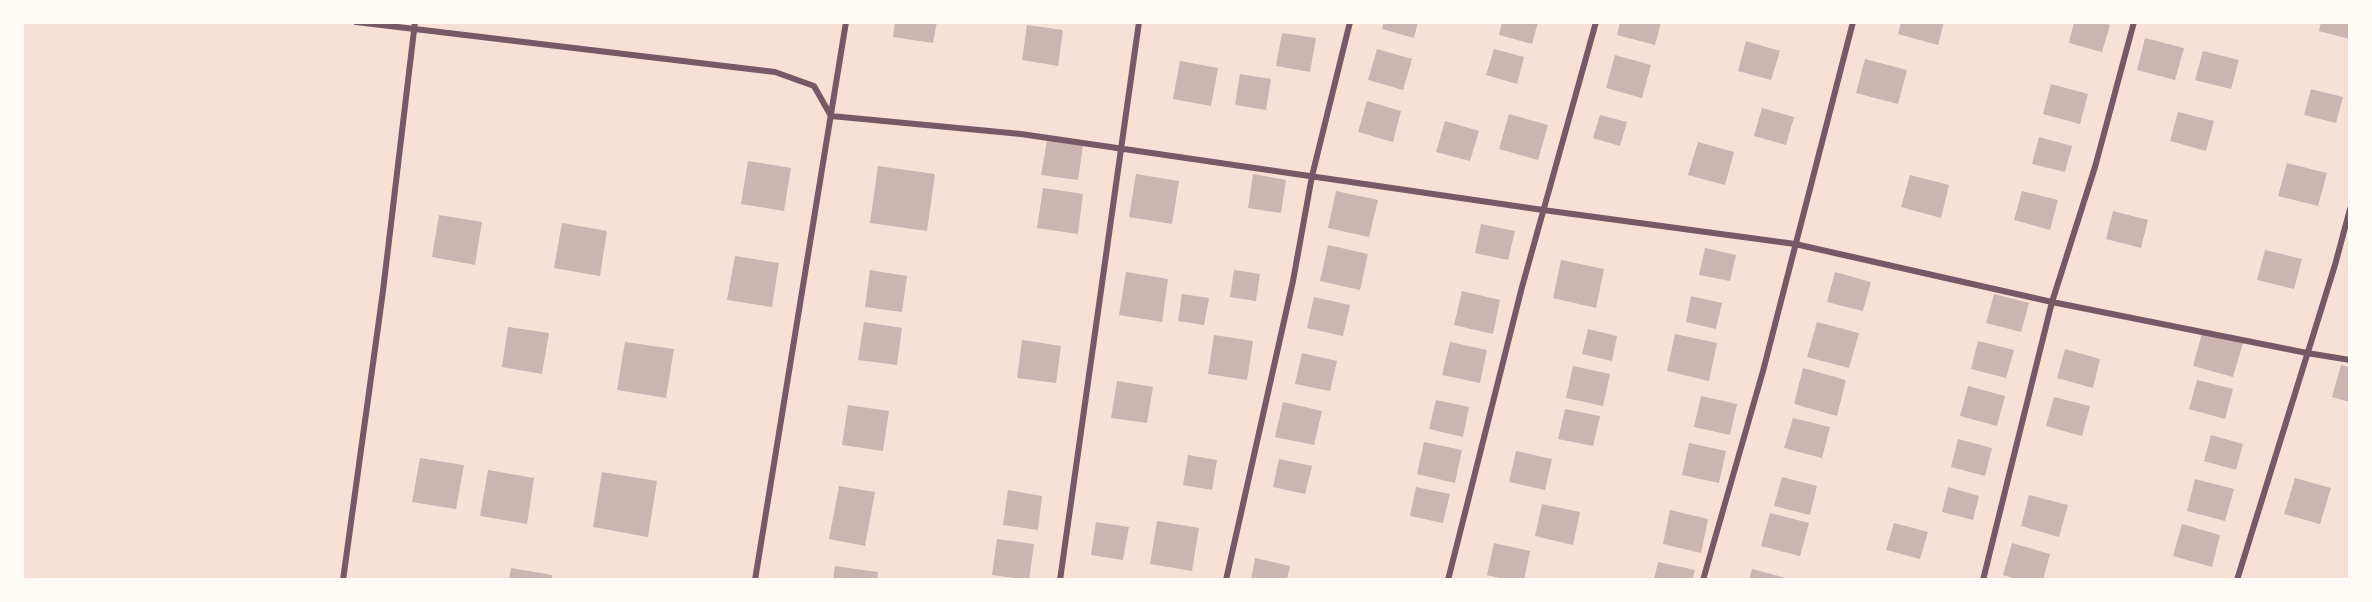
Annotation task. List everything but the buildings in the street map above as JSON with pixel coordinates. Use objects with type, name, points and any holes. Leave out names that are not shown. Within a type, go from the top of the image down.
[{"type":"street","points":[[356,22],[415,26],[775,72],[814,86],[831,116]]},
{"type":"street","points":[[755,579],[846,22]]},
{"type":"street","points":[[1060,579],[1139,22]]},
{"type":"street","points":[[1226,579],[1293,281],[1312,176],[1350,22]]},
{"type":"street","points":[[1448,579],[1522,287],[1596,22]]},
{"type":"street","points":[[1703,579],[1763,371],[1853,22]]},
{"type":"street","points":[[1983,579],[2052,302],[2095,167],[2134,22]]},
{"type":"street","points":[[343,579],[383,291],[415,26]]},
{"type":"street","points":[[831,116],[1021,134],[1795,244],[2052,302],[2349,360]]},
{"type":"street","points":[[2237,579],[2335,265],[2349,209]]}]
